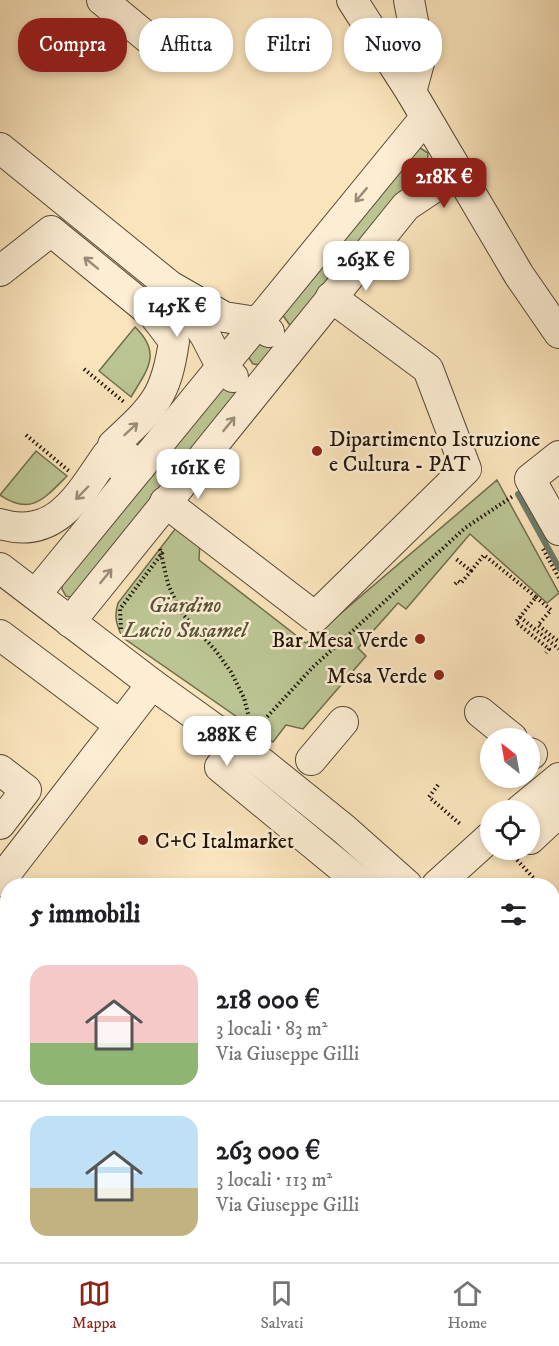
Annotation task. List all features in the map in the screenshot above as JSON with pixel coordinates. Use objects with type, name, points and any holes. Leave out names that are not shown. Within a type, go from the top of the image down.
[{"type":"street","points":[[102,0],[139,31]]},
{"type":"street","points":[[352,0],[418,105],[519,275],[559,333]]},
{"type":"street","points":[[36,594],[257,322],[418,105],[420,59],[409,0]]},
{"type":"street","points":[[0,148],[170,286],[224,317],[257,322],[290,348]]},
{"type":"street","points":[[70,622],[406,206],[457,172]]},
{"type":"street","points":[[0,271],[51,231],[154,315],[174,341],[169,375],[153,407],[113,445],[136,472]]},
{"type":"street","points":[[170,286],[205,335],[221,366],[253,394]]},
{"type":"street","points":[[165,502],[315,617],[466,469],[428,369],[332,297]]},
{"type":"street","points":[[0,524],[27,529],[57,517],[88,487],[107,455],[136,472]]},
{"type":"street","points":[[559,456],[530,479],[559,530]]},
{"type":"street","points":[[0,567],[152,684],[262,763],[386,878]]},
{"type":"street","points":[[0,634],[120,725]]},
{"type":"street","points":[[2,878],[152,684]]},
{"type":"street","points":[[480,712],[500,728]]},
{"type":"street","points":[[311,760],[343,722]]},
{"type":"street","points":[[220,767],[355,878]]},
{"type":"street","points":[[0,770],[26,790],[0,824]]},
{"type":"street","points":[[533,800],[559,779]]},
{"type":"street","points":[[540,824],[559,812]]},
{"type":"street","points":[[449,878],[481,860]]},
{"type":"path","points":[[84,369],[130,406]]},
{"type":"path","points":[[26,435],[76,477]]},
{"type":"path","points":[[124,635],[118,619],[120,609],[163,551],[168,584],[180,611],[216,651],[231,672],[244,698],[251,735],[312,668],[465,528],[507,498]]},
{"type":"path","points":[[455,584],[458,581],[461,583],[484,555],[551,609],[538,625],[559,642]]},
{"type":"path","points":[[456,559],[471,571]]},
{"type":"path","points":[[536,597],[516,622],[549,649],[546,653]]},
{"type":"path","points":[[520,617],[559,649]]},
{"type":"path","points":[[438,785],[429,796],[460,824]]},
{"type":"path","points":[[523,860],[535,878]]},
{"type":"green space","points":[[417,146],[428,153],[427,167],[303,322],[295,326],[289,324],[280,311]]},
{"type":"green space","points":[[135,327],[148,345],[150,361],[131,397],[99,371]]},
{"type":"green space","points":[[254,341],[270,345],[272,351],[261,365],[253,364],[246,354]]},
{"type":"green space","points":[[220,386],[235,386],[238,393],[73,598],[66,596],[62,589],[63,580]]},
{"type":"green space","points":[[36,451],[67,476],[44,498],[29,504],[20,504],[0,495]]},
{"type":"green space","name":"Giardino Lucio Susamel","points":[[497,480],[559,593],[547,603],[470,534],[406,609],[398,603],[358,648],[366,656],[303,729],[286,725],[273,742],[122,637],[116,616],[118,603],[179,524],[200,541],[199,560],[306,643]]},
{"type":"waterway","points":[[518,494],[559,568]]},
{"type":"place","name":"Dipartimento Istruzione e Cultura - PAT","points":[[317,451]]},
{"type":"place","name":"Bar Mesa Verde","points":[[420,639]]},
{"type":"place","name":"Mesa Verde","points":[[439,675]]},
{"type":"place","name":"C+C Italmarket","points":[[143,840]]}]
